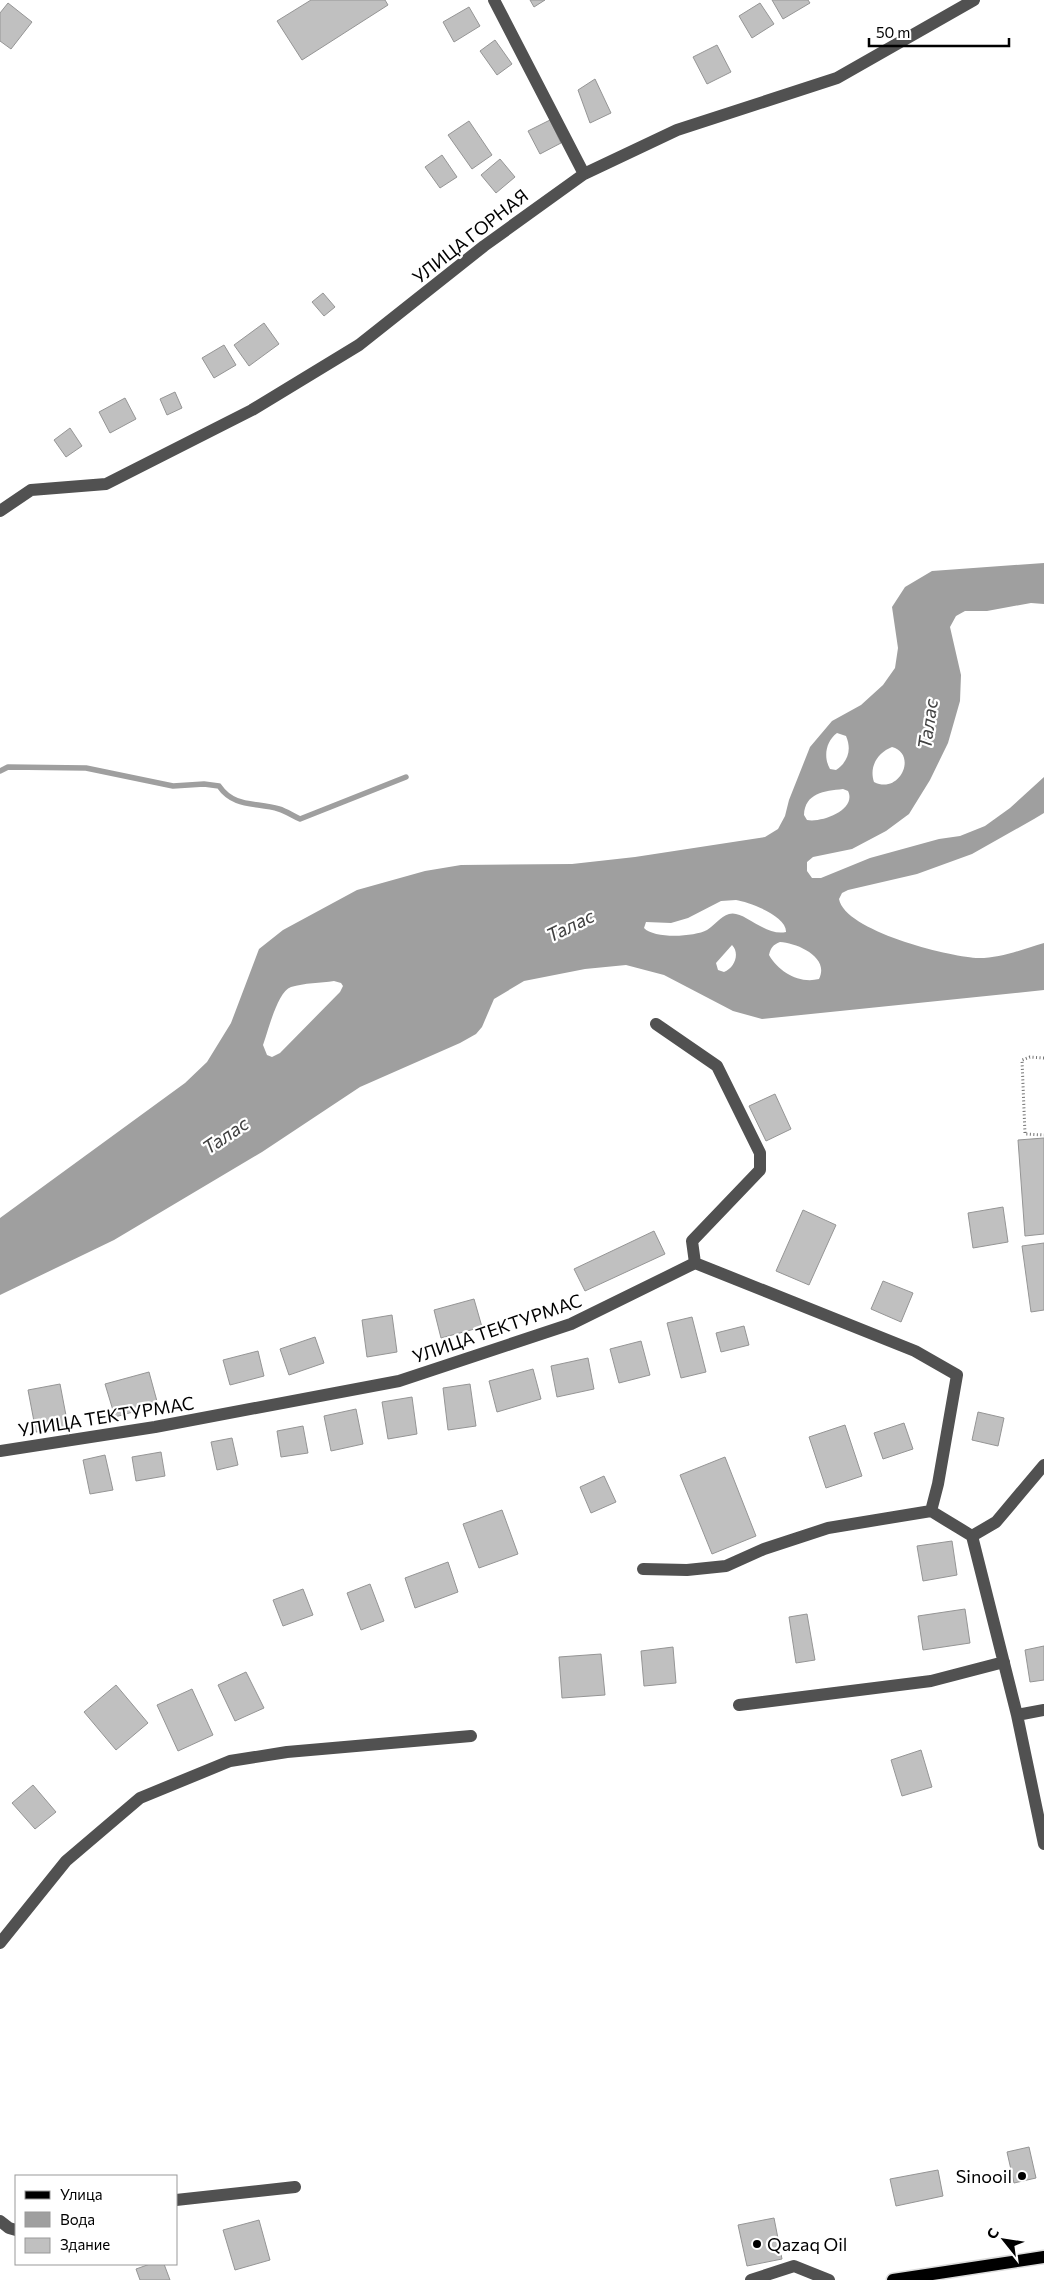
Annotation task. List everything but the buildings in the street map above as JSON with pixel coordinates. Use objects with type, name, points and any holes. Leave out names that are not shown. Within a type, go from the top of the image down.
[{"type":"main road","points":[[893,2280],[1044,2257]]},
{"type":"street","points":[[494,0],[584,174]]},
{"type":"street","name":"УЛИЦА ГОРНАЯ","points":[[0,511],[30,490],[106,484],[252,410],[359,345],[491,241],[584,174],[677,130],[837,78],[974,0]]},
{"type":"street","points":[[656,1024],[716,1066],[760,1153],[760,1170],[692,1241],[695,1262],[915,1351],[956,1375],[938,1484],[931,1511]]},
{"type":"street","name":"УЛИЦА ТЕКТУРМАС","points":[[0,1451],[155,1428],[399,1381],[571,1324],[695,1262]]},
{"type":"street","points":[[972,1536],[996,1522],[1044,1465]]},
{"type":"street","points":[[644,1569],[687,1570],[726,1566],[764,1549],[828,1528],[931,1511],[972,1536],[1017,1715],[1044,1844]]},
{"type":"street","points":[[739,1705],[931,1681],[1004,1662]]},
{"type":"street","points":[[1017,1715],[1044,1710]]},
{"type":"street","points":[[0,1943],[66,1861],[140,1798],[230,1761],[287,1752],[471,1736]]},
{"type":"street","points":[[178,2200],[295,2187]]},
{"type":"street","points":[[0,2221],[9,2228],[15,2230]]},
{"type":"street","points":[[751,2280],[794,2266],[829,2280]]},
{"type":"path","points":[[1044,1058],[1030,1057],[1022,1060],[1024,1134],[1044,1134]]},
{"type":"water","name":"Талас","points":[[1044,563],[1044,604],[1031,603],[987,611],[965,611],[956,616],[950,627],[961,675],[960,701],[948,743],[930,780],[909,814],[886,831],[852,849],[813,857],[807,862],[807,871],[812,878],[821,878],[870,858],[939,839],[960,836],[985,826],[1010,808],[1044,777],[1044,813],[1034,819],[972,854],[917,874],[848,890],[842,893],[839,899],[845,911],[877,931],[921,947],[943,952],[985,958],[1011,953],[1044,943],[1044,990],[762,1019],[733,1011],[664,975],[626,965],[585,969],[524,981],[494,999],[482,1027],[476,1034],[460,1043],[360,1087],[262,1152],[114,1240],[0,1295],[0,1218],[185,1083],[207,1062],[231,1023],[259,949],[283,930],[357,890],[425,871],[461,865],[572,864],[635,857],[765,837],[778,829],[785,816],[789,800],[810,747],[832,721],[861,705],[883,685],[895,668],[898,648],[892,607],[905,587],[932,571]],"holes":[[[837,733],[846,736],[849,746],[846,759],[836,770],[830,769],[826,754],[833,736]],[[892,747],[900,751],[904,757],[905,765],[898,778],[891,783],[883,785],[874,782],[873,776],[874,766],[882,753]],[[843,789],[848,791],[848,804],[829,817],[807,820],[804,815],[808,802],[817,794]],[[736,900],[758,907],[774,915],[785,926],[786,932],[770,931],[741,915],[735,914],[729,914],[707,930],[693,934],[674,936],[656,934],[644,928],[646,922],[671,923],[688,918],[721,901]],[[780,942],[795,945],[810,953],[820,964],[819,979],[804,980],[797,978],[778,967],[769,955],[776,944]],[[732,945],[736,952],[733,964],[724,972],[718,970],[716,963]],[[334,981],[341,983],[343,986],[340,992],[280,1053],[272,1057],[267,1055],[263,1045],[281,996],[291,987]]]},
{"type":"waterway","points":[[0,771],[8,767],[86,768],[173,786],[204,784],[219,786],[231,798],[246,803],[279,809],[300,819],[406,777]]},
{"type":"place","name":"Sinooil","points":[[1022,2176]]},
{"type":"place","name":"Qazaq Oil","points":[[757,2244]]}]
